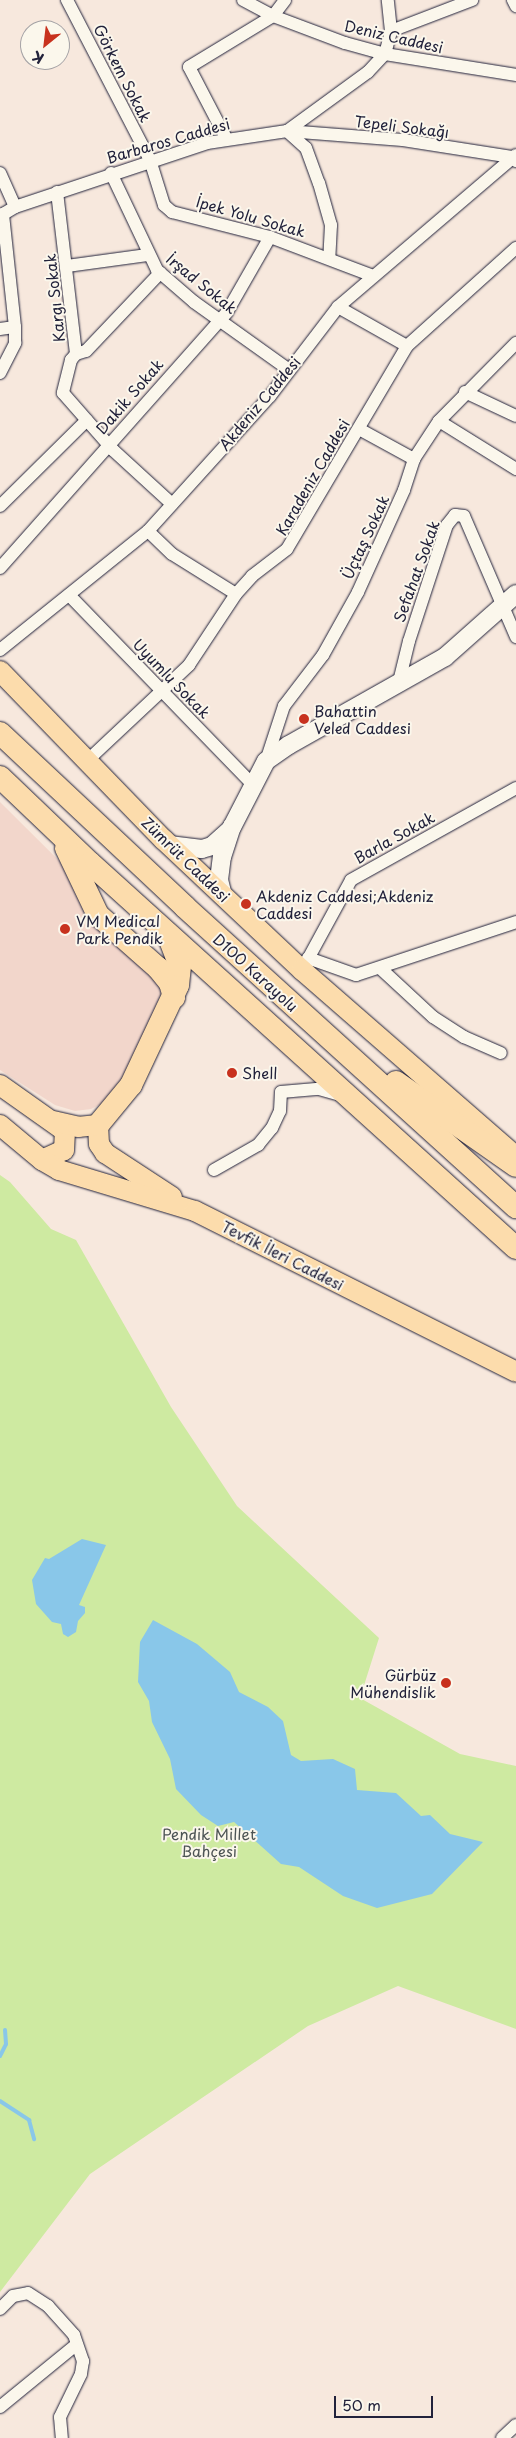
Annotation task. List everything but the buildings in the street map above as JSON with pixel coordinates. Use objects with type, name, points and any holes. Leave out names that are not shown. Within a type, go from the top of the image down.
[{"type":"highway","name":"D100 Karayolu","points":[[0,734],[516,1207]]},
{"type":"highway","name":"D100 Karayolu","points":[[0,777],[166,932],[516,1248]]},
{"type":"highway","points":[[59,834],[98,915],[158,968],[170,982],[174,996]]},
{"type":"highway","points":[[98,1125],[131,1085],[174,996],[180,966],[166,932]]},
{"type":"highway","points":[[311,1021],[516,1166]]},
{"type":"main road","name":"Zümrüt Caddesi","points":[[0,671],[169,845],[224,896],[305,964],[516,1156]]},
{"type":"main road","points":[[0,684],[20,692]]},
{"type":"main road","points":[[0,1085],[65,1131],[66,1144],[58,1156],[42,1160]]},
{"type":"main road","points":[[53,1121],[78,1127],[98,1125],[99,1144],[115,1162],[195,1211]]},
{"type":"main road","name":"Tevfik İleri Caddesi","points":[[0,1125],[42,1160],[72,1175],[195,1211],[516,1372]]},
{"type":"street","name":"Görkem Sokak","points":[[67,0],[150,160]]},
{"type":"street","name":"Deniz Caddesi","points":[[243,0],[273,16],[345,43],[385,54],[516,75]]},
{"type":"street","points":[[226,138],[189,68],[273,16],[285,0]]},
{"type":"street","points":[[385,54],[391,30],[388,0]]},
{"type":"street","points":[[391,30],[472,0]]},
{"type":"street","points":[[513,0],[516,6]]},
{"type":"street","name":"Barbaros Caddesi","points":[[2,215],[14,206],[150,160],[226,138],[287,131],[368,72],[385,54]]},
{"type":"street","points":[[287,131],[306,148],[319,183],[331,225],[329,258]]},
{"type":"street","name":"Tepeli Sokağı","points":[[287,131],[403,140],[515,158]]},
{"type":"street","name":"Akdeniz Caddesi","points":[[0,650],[148,531],[270,396],[288,369],[338,307],[515,158]]},
{"type":"street","name":"İpek Yolu Sokak","points":[[150,160],[164,205],[172,212],[270,237],[373,276]]},
{"type":"street","points":[[0,173],[14,206]]},
{"type":"street","name":"İrşad Sokak","points":[[111,173],[147,255],[160,273],[218,319],[288,369]]},
{"type":"street","name":"Kargı Sokak","points":[[57,192],[76,354],[71,360],[63,392],[109,445],[172,504]]},
{"type":"street","points":[[0,373],[14,343],[15,327],[2,215]]},
{"type":"street","name":"Dakik Sokak","points":[[0,568],[218,319],[227,312],[270,237]]},
{"type":"street","name":"Karadeniz Caddesi","points":[[88,760],[189,665],[236,594],[252,576],[287,549],[359,429],[391,368],[407,346],[516,248]]},
{"type":"street","points":[[67,266],[147,255]]},
{"type":"street","points":[[76,354],[86,351],[160,273]]},
{"type":"street","points":[[338,307],[407,346]]},
{"type":"street","points":[[0,329],[15,327]]},
{"type":"street","name":"Üçtaş Sokak","points":[[266,761],[284,706],[324,655],[358,592],[404,490],[414,459],[439,421],[465,392],[516,343]]},
{"type":"street","points":[[465,392],[516,416]]},
{"type":"street","points":[[0,506],[87,420]]},
{"type":"street","points":[[439,421],[516,469]]},
{"type":"street","points":[[359,429],[414,459]]},
{"type":"street","name":"Sefahat Sokak","points":[[398,686],[409,641],[447,525],[455,515],[464,516],[502,609]]},
{"type":"street","points":[[148,531],[172,554],[236,594]]},
{"type":"street","points":[[224,896],[219,869],[232,827],[252,784],[266,761],[289,745],[398,686],[445,657],[502,609],[516,594]]},
{"type":"street","name":"Uyumlu Sokak","points":[[69,595],[252,784]]},
{"type":"street","points":[[502,609],[516,637]]},
{"type":"street","name":"Barla Sokak","points":[[305,964],[351,880],[516,788]]},
{"type":"street","points":[[169,845],[190,849],[212,846],[232,827]]},
{"type":"street","points":[[305,964],[356,975],[516,922]]},
{"type":"street","points":[[380,968],[433,1017],[464,1037],[500,1053]]},
{"type":"street","points":[[214,1170],[258,1145],[280,1111],[281,1092],[319,1088],[349,1097]]},
{"type":"street","points":[[0,2309],[13,2296],[28,2293],[61,2318],[77,2344],[83,2361],[81,2374],[60,2417],[62,2438]]},
{"type":"street","points":[[0,2408],[77,2344]]},
{"type":"street","points":[[502,2438],[516,2425]]},
{"type":"shaded area","name":"VM Medical Park Pendik","points":[[0,802],[172,973],[127,1073],[101,1104],[91,1109],[75,1111],[55,1105],[0,1070]]},
{"type":"green space","name":"Pendik Millet Bahçesi","points":[[0,1175],[10,1182],[51,1229],[76,1240],[171,1407],[237,1506],[379,1638],[360,1698],[460,1754],[516,1766],[516,2029],[398,1986],[308,2026],[90,2174],[0,2292]]},
{"type":"water","points":[[82,1539],[106,1545],[79,1605],[85,1607],[85,1613],[78,1621],[76,1632],[68,1637],[63,1634],[61,1624],[52,1622],[36,1604],[32,1580],[45,1558],[49,1559]]},
{"type":"water","points":[[153,1620],[197,1644],[230,1672],[239,1692],[268,1707],[283,1721],[291,1755],[301,1761],[333,1759],[355,1769],[357,1790],[396,1793],[421,1816],[430,1815],[450,1834],[483,1842],[432,1894],[377,1908],[343,1896],[299,1867],[281,1864],[234,1822],[218,1826],[201,1815],[176,1789],[170,1759],[152,1722],[149,1701],[138,1682],[140,1642]]},
{"type":"waterway","points":[[0,2056],[6,2044],[5,2030]]},
{"type":"waterway","points":[[0,2101],[29,2120],[34,2139]]},
{"type":"place","name":"Bahattin Veled Caddesi","points":[[304,719]]},
{"type":"place","name":"Akdeniz Caddesi;Akdeni̇z Caddesi̇","points":[[246,904]]},
{"type":"place","name":"VM Medical Park Pendik","points":[[65,929]]},
{"type":"place","name":"Shell","points":[[232,1073]]},
{"type":"place","name":"Gürbüz Mühendislik","points":[[446,1683]]}]
